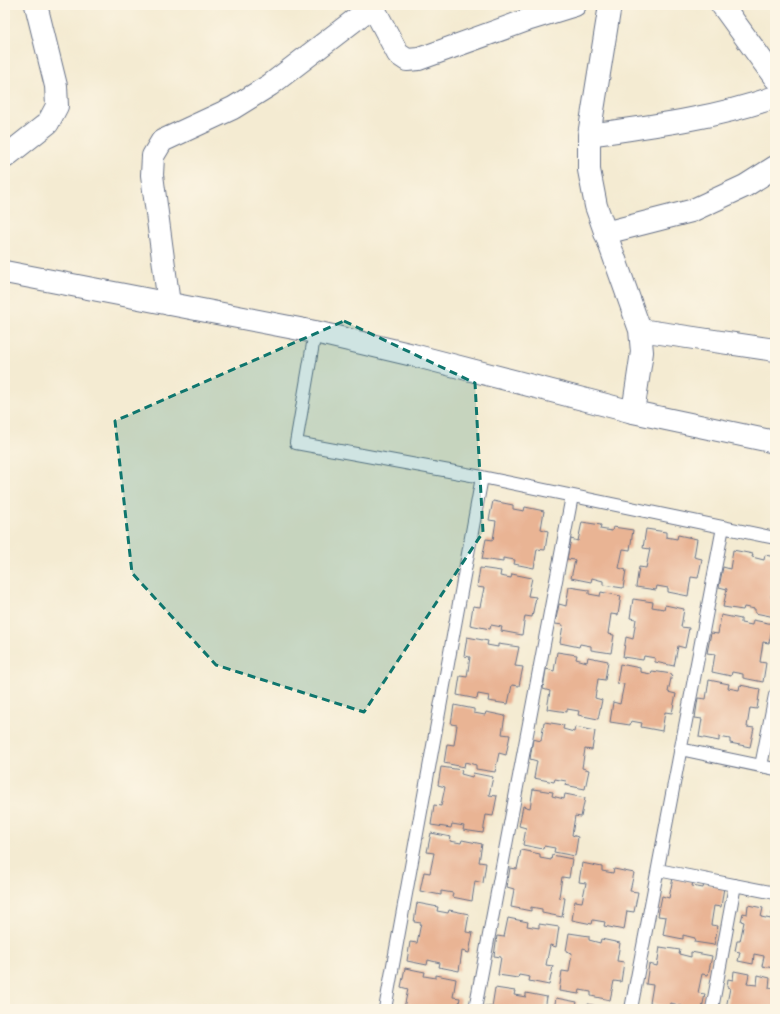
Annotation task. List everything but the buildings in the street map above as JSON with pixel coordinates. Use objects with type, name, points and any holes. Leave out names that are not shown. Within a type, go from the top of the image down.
[{"type":"street","points":[[5,157],[48,123],[57,106],[56,86],[36,5]]},
{"type":"street","points":[[169,304],[152,175],[153,156],[162,141],[233,108],[270,85],[373,5],[398,54],[407,60],[419,59],[530,18],[575,5]]},
{"type":"street","points":[[610,5],[589,135],[588,170],[596,206],[640,330],[642,352],[633,412]]},
{"type":"street","points":[[722,5],[775,78]]},
{"type":"street","points":[[589,135],[691,120],[745,108],[775,97]]},
{"type":"street","points":[[605,233],[691,211],[745,186],[775,167]]},
{"type":"street","points":[[5,272],[315,332],[421,356],[633,412],[775,442]]},
{"type":"street","points":[[640,330],[775,350]]},
{"type":"lane","points":[[315,332],[296,443],[482,477],[775,538]]},
{"type":"lane","points":[[385,1009],[482,477]]},
{"type":"lane","points":[[475,1009],[572,496]]},
{"type":"lane","points":[[631,1009],[723,527]]},
{"type":"lane","points":[[761,766],[775,695]]},
{"type":"lane","points":[[680,749],[775,769]]},
{"type":"lane","points":[[658,870],[775,893]]},
{"type":"lane","points":[[712,1009],[735,885]]},
{"type":"highlighted area","points":[[344,321],[475,383],[483,532],[364,712],[216,665],[132,573],[115,421]]}]
